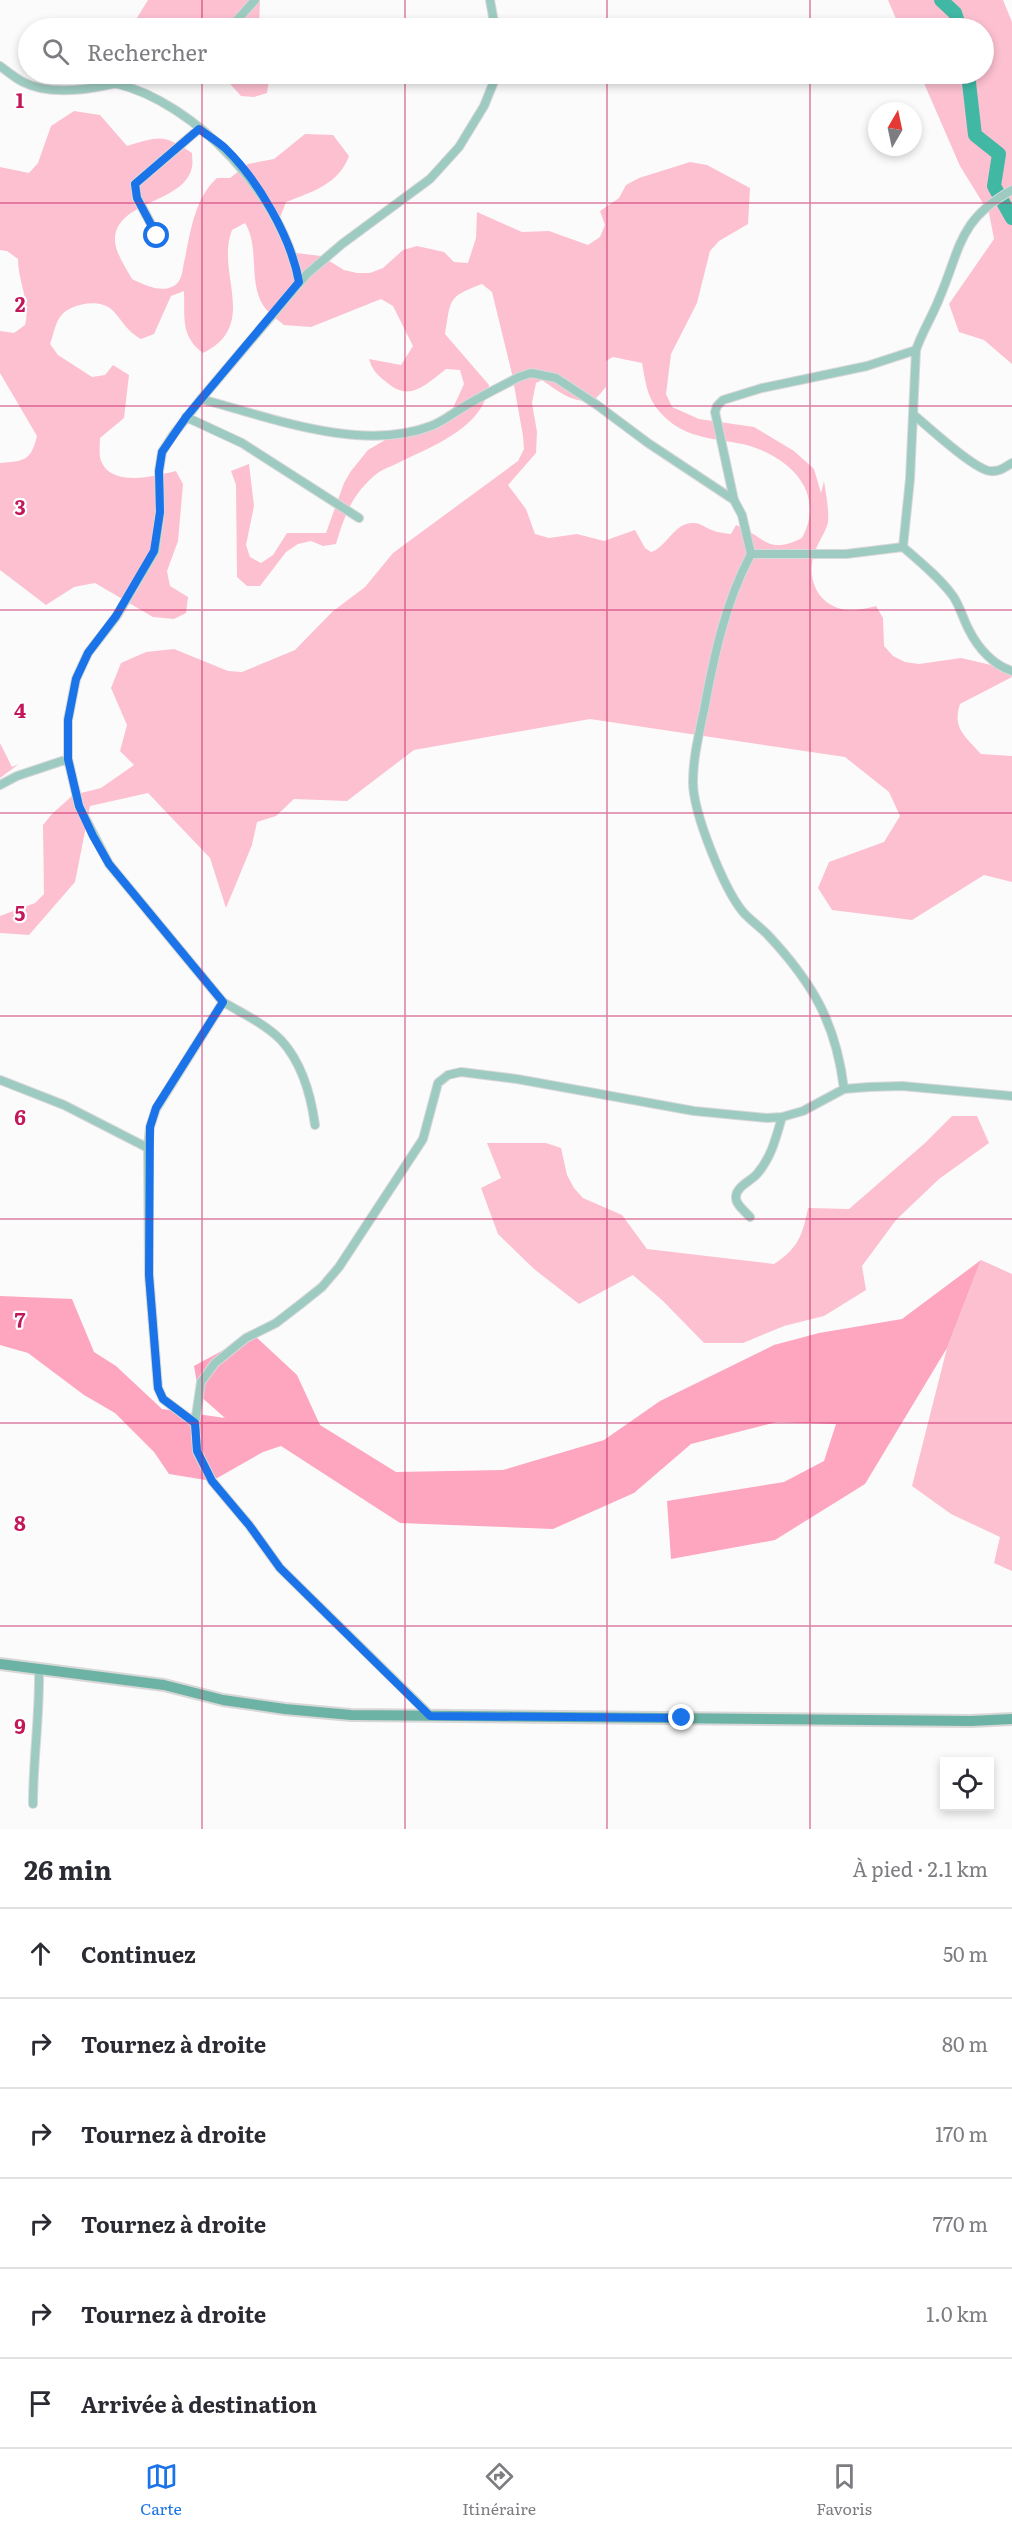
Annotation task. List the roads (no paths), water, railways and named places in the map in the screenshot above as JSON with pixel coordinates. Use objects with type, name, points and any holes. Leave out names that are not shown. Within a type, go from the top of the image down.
[{"type":"street","points":[[239,18],[255,0]]},
{"type":"street","points":[[490,0],[493,18]]},
{"type":"street","points":[[0,66],[18,78]]},
{"type":"street","points":[[31,84],[47,89],[79,89],[108,84]]},
{"type":"street","points":[[119,84],[133,87],[157,99],[225,148],[256,186],[283,233],[296,265],[299,282]]},
{"type":"street","points":[[315,1125],[310,1094],[299,1069],[281,1041],[252,1019],[223,1002],[109,864],[79,806],[68,759],[68,720],[76,679],[88,653],[116,616],[154,551],[160,512],[159,471],[162,452],[186,417],[299,282],[342,244],[430,179],[459,147],[484,106],[493,84]]},
{"type":"street","points":[[157,236],[137,198],[135,184],[199,129]]},
{"type":"street","points":[[903,547],[910,479],[916,350],[923,330],[938,304],[957,248],[966,230],[997,199],[1012,190]]},
{"type":"street","points":[[296,265],[316,266]]},
{"type":"street","points":[[844,1089],[840,1057],[827,1017],[815,995],[767,935],[743,912],[729,890],[706,840],[693,784],[699,736],[726,608],[752,554],[742,514],[734,500],[715,412],[723,400],[762,388],[867,366],[916,350]]},
{"type":"street","points":[[201,399],[326,432],[351,435],[388,434],[412,432],[432,426],[510,382],[531,373],[538,374],[556,378],[734,500]]},
{"type":"street","points":[[914,415],[988,472],[1000,471],[1012,463]]},
{"type":"street","points":[[186,417],[242,443],[359,518]]},
{"type":"street","points":[[752,554],[846,554],[903,547],[934,573],[954,598],[969,631],[986,655],[1012,671]]},
{"type":"street","points":[[0,785],[17,776],[68,759]]},
{"type":"street","points":[[195,1423],[163,1399],[158,1388],[149,1275],[148,1148],[150,1127],[156,1108],[223,1002]]},
{"type":"street","points":[[430,1716],[280,1568],[249,1525],[212,1481],[197,1451],[195,1423],[201,1382],[215,1363],[246,1338],[276,1323],[302,1303],[322,1287],[339,1267],[423,1139],[438,1083],[448,1075],[461,1072],[506,1077],[694,1111],[782,1118],[803,1111],[844,1089],[902,1086],[1012,1096]]},
{"type":"street","points":[[0,1080],[64,1105],[148,1148]]},
{"type":"street","points":[[750,1217],[736,1201],[736,1196],[738,1190],[753,1179],[766,1164],[782,1118]]},
{"type":"street","points":[[0,1664],[164,1685],[223,1700],[351,1715],[1012,1719]]},
{"type":"street","points":[[33,1804],[33,1770],[40,1698],[39,1669]]},
{"type":"waterway","points":[[941,0],[955,13],[957,18]]},
{"type":"waterway","points":[[969,84],[975,135],[999,154],[994,186],[1012,218]]}]
